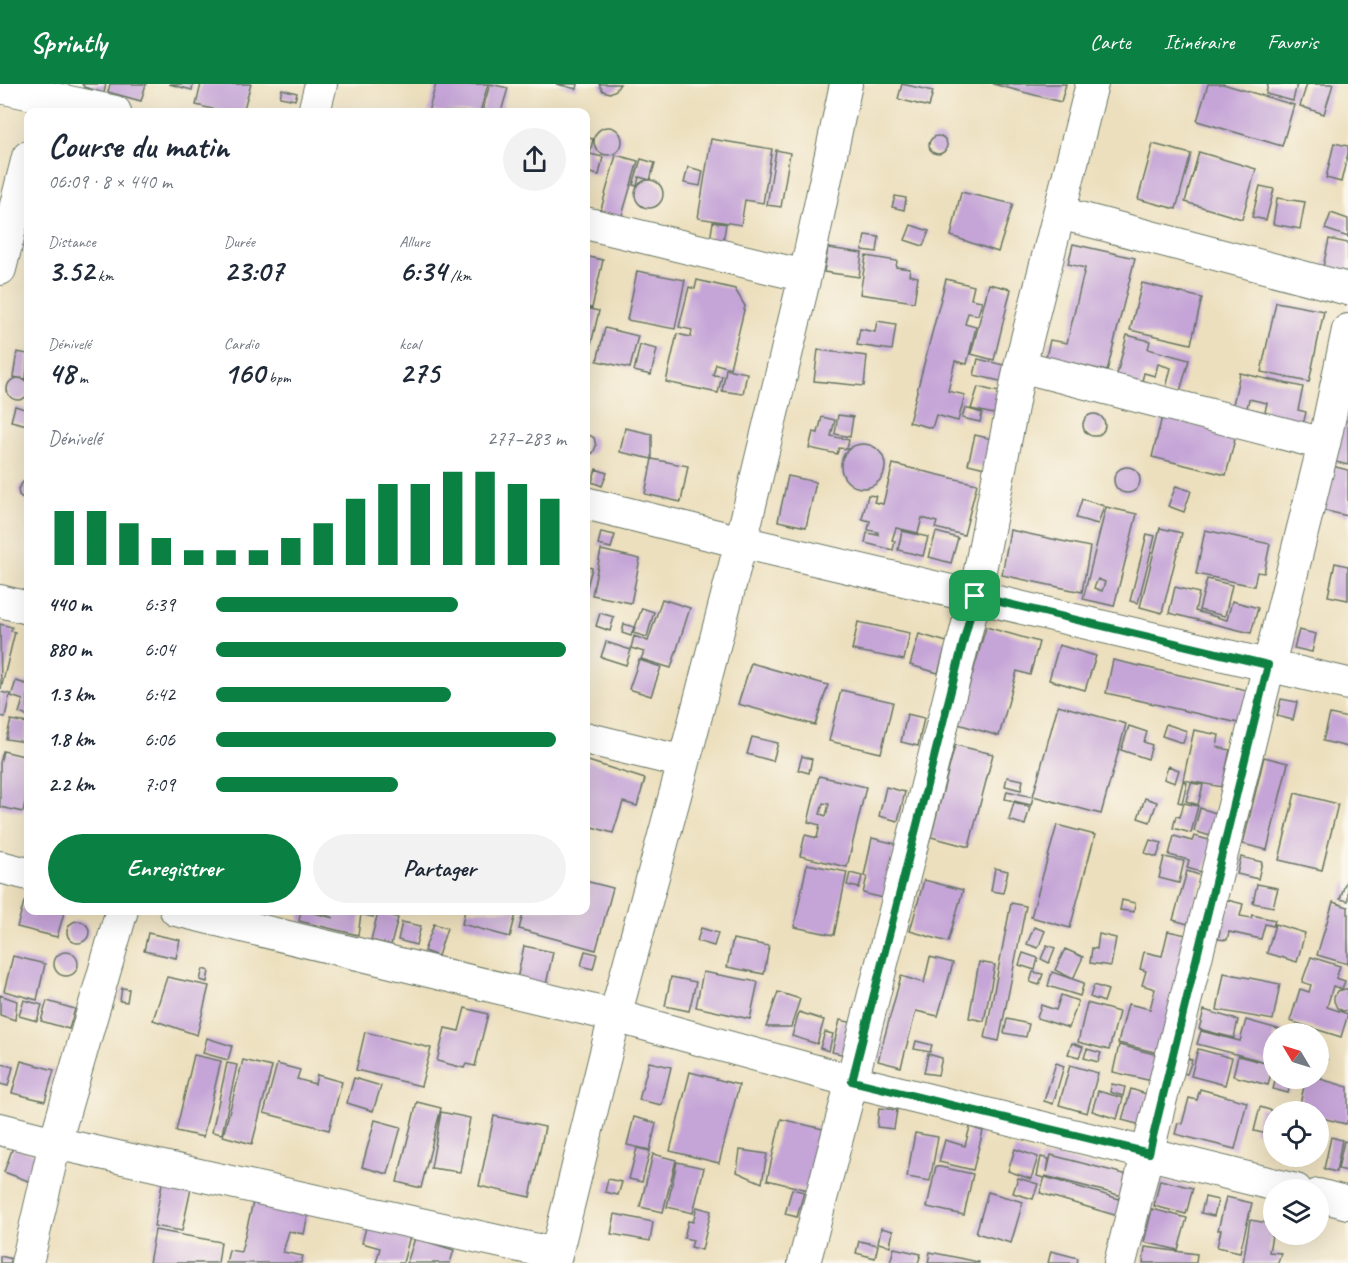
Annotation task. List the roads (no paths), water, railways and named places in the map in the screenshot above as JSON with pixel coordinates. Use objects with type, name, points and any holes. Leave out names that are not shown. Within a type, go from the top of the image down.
[{"type":"street","points":[[315,108],[321,84]]},
{"type":"street","points":[[0,1129],[555,1259],[615,1016],[741,542],[805,276],[846,84]]},
{"type":"street","points":[[804,1263],[975,596],[1020,366],[1092,84]]},
{"type":"street","points":[[0,87],[95,108]]},
{"type":"street","points":[[0,269],[24,173]]},
{"type":"street","points":[[1060,213],[1348,289]]},
{"type":"street","points":[[590,224],[805,276]]},
{"type":"street","points":[[1120,1263],[1324,444],[1348,330]]},
{"type":"street","points":[[1020,366],[1324,444]]},
{"type":"street","points":[[590,503],[741,542],[1348,684]]},
{"type":"street","points":[[0,601],[24,607]]},
{"type":"street","points":[[590,739],[684,762]]},
{"type":"street","points":[[0,867],[24,873]]},
{"type":"street","points":[[27,1263],[55,1143],[121,915]]},
{"type":"street","points":[[197,915],[615,1016],[852,1081],[1263,1182]]},
{"type":"street","points":[[1329,1198],[1348,1203]]}]
